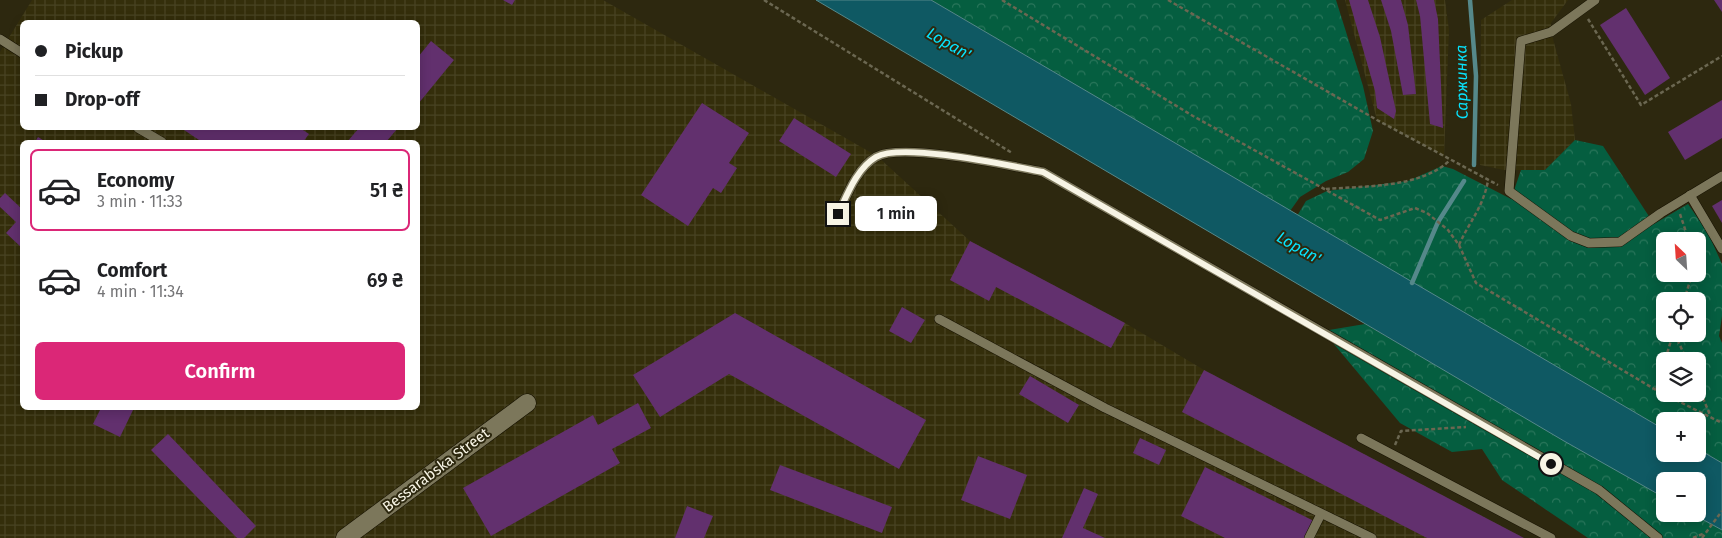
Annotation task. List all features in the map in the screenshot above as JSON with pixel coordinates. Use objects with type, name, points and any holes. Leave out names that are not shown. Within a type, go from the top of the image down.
[{"type":"street","name":"Bessarabska Street","points":[[345,538],[527,403]]},
{"type":"lane","points":[[1595,0],[1551,32],[1521,41],[1509,191],[1572,236],[1589,243],[1620,242],[1676,203],[1722,176]]},
{"type":"lane","points":[[0,39],[20,52]]},
{"type":"lane","points":[[141,130],[159,140]]},
{"type":"lane","points":[[838,214],[852,185],[866,166],[877,156],[902,153],[963,157],[1043,172],[1599,490],[1658,538]]},
{"type":"lane","points":[[1690,195],[1722,249]]},
{"type":"lane","points":[[939,319],[1105,408],[1372,538]]},
{"type":"lane","points":[[1361,438],[1550,538]]},
{"type":"lane","points":[[1309,538],[1321,514]]},
{"type":"path","points":[[764,0],[1018,157]]},
{"type":"path","points":[[1002,0],[1193,116],[1380,220],[1415,208],[1426,213],[1448,230],[1459,245],[1476,283],[1656,390]]},
{"type":"path","points":[[1168,0],[1377,120],[1509,191]]},
{"type":"path","points":[[1582,10],[1641,105],[1722,56]]},
{"type":"path","points":[[1325,190],[1408,181],[1444,165],[1450,159]]},
{"type":"path","points":[[1459,245],[1465,231],[1479,211],[1488,181]]},
{"type":"path","points":[[1676,203],[1686,232]]},
{"type":"path","points":[[1681,402],[1722,423]]},
{"type":"path","points":[[1704,402],[1710,416]]},
{"type":"path","points":[[1391,454],[1402,431],[1487,426]]},
{"type":"path","points":[[1702,538],[1722,511]]},
{"type":"path","points":[[1692,538],[1706,532]]},
{"type":"shaded area","points":[[32,0],[603,0],[877,156],[970,241],[1125,323],[1204,370],[1524,538],[0,538],[0,52]]},
{"type":"shaded area","points":[[1345,0],[1445,0],[1449,30],[1444,156],[1377,120]]},
{"type":"shaded area","points":[[1512,0],[1568,0],[1551,23],[1551,32],[1571,104],[1575,140],[1545,170],[1504,170],[1480,165],[1481,20]]},
{"type":"green space","points":[[931,0],[1336,0],[1363,86],[1373,131],[1364,159],[1348,172],[1326,181],[1300,197],[1290,211]]},
{"type":"green space","points":[[1575,140],[1603,146],[1654,224],[1688,204],[1708,233],[1722,264],[1722,316],[1719,336],[1722,343],[1722,463],[1706,454],[1706,412],[1656,412],[1656,425],[1297,216],[1306,201],[1327,191],[1408,181],[1442,166],[1453,169],[1511,199],[1521,170],[1545,170]]},
{"type":"green space","points":[[1365,324],[1656,493],[1656,522],[1706,521],[1722,530],[1722,538],[1588,538],[1502,480],[1482,449],[1452,452],[1400,423],[1323,331]]},
{"type":"water","name":"Lopan'","points":[[816,0],[931,0],[1656,425],[1656,462],[1706,462],[1706,454],[1722,463],[1722,530],[1706,521],[1706,472],[1656,472],[1656,493],[1564,441]]},
{"type":"building","points":[[503,0],[515,0],[512,5]]},
{"type":"building","points":[[1349,0],[1368,0],[1380,37],[1396,111],[1394,119],[1377,108],[1375,91]]},
{"type":"building","points":[[1381,0],[1401,0],[1408,25],[1416,94],[1403,95],[1391,31]]},
{"type":"building","points":[[1416,0],[1434,0],[1438,19],[1443,128],[1430,124],[1420,16]]},
{"type":"building","points":[[1714,0],[1722,0],[1722,12]]},
{"type":"building","points":[[1626,8],[1670,78],[1645,95],[1600,25]]},
{"type":"building","points":[[431,41],[454,60],[420,102],[420,55]]},
{"type":"building","points":[[1722,100],[1722,138],[1685,160],[1668,132]]},
{"type":"building","points":[[702,103],[749,133],[729,163],[737,168],[721,193],[713,188],[688,226],[641,195]]},
{"type":"building","points":[[794,118],[851,154],[836,177],[779,141]]},
{"type":"building","points":[[184,130],[303,130],[309,134],[304,140],[199,140]]},
{"type":"building","points":[[357,130],[396,130],[388,140],[349,140]]},
{"type":"building","points":[[5,193],[20,207],[20,246],[6,233],[16,222],[0,207],[0,198]]},
{"type":"building","points":[[1722,200],[1722,223],[1712,206]]},
{"type":"building","points":[[970,241],[1125,323],[1111,348],[996,287],[989,301],[950,280]]},
{"type":"building","points":[[902,307],[925,320],[911,343],[889,331]]},
{"type":"building","points":[[735,313],[926,420],[899,469],[729,374],[660,417],[633,375]]},
{"type":"building","points":[[1204,370],[1524,538],[1427,538],[1182,412]]},
{"type":"building","points":[[1030,376],[1079,405],[1068,423],[1019,394]]},
{"type":"building","points":[[638,403],[651,428],[612,449],[620,463],[491,536],[463,488],[593,415],[598,425]]},
{"type":"building","points":[[100,410],[133,410],[120,437],[93,424]]},
{"type":"building","points":[[168,434],[256,526],[244,538],[237,538],[151,450]]},
{"type":"building","points":[[1140,438],[1166,450],[1159,465],[1133,453]]},
{"type":"building","points":[[978,456],[1027,475],[1010,519],[961,500]]},
{"type":"building","points":[[780,465],[892,507],[882,533],[770,490]]},
{"type":"building","points":[[1205,467],[1314,521],[1305,538],[1225,538],[1181,516]]},
{"type":"building","points":[[1084,488],[1098,494],[1083,528],[1105,538],[1062,538]]},
{"type":"building","points":[[687,506],[713,516],[704,538],[675,538]]},
{"type":"waterway","name":"Саржинка","points":[[1470,0],[1476,76],[1474,165]]},
{"type":"waterway","name":"Саржинка","points":[[1412,283],[1438,222],[1464,181]]},
{"type":"route","points":[[838,214],[852,185],[866,166],[877,156],[902,153],[963,157],[1043,172],[1372,359],[1551,464]]}]
